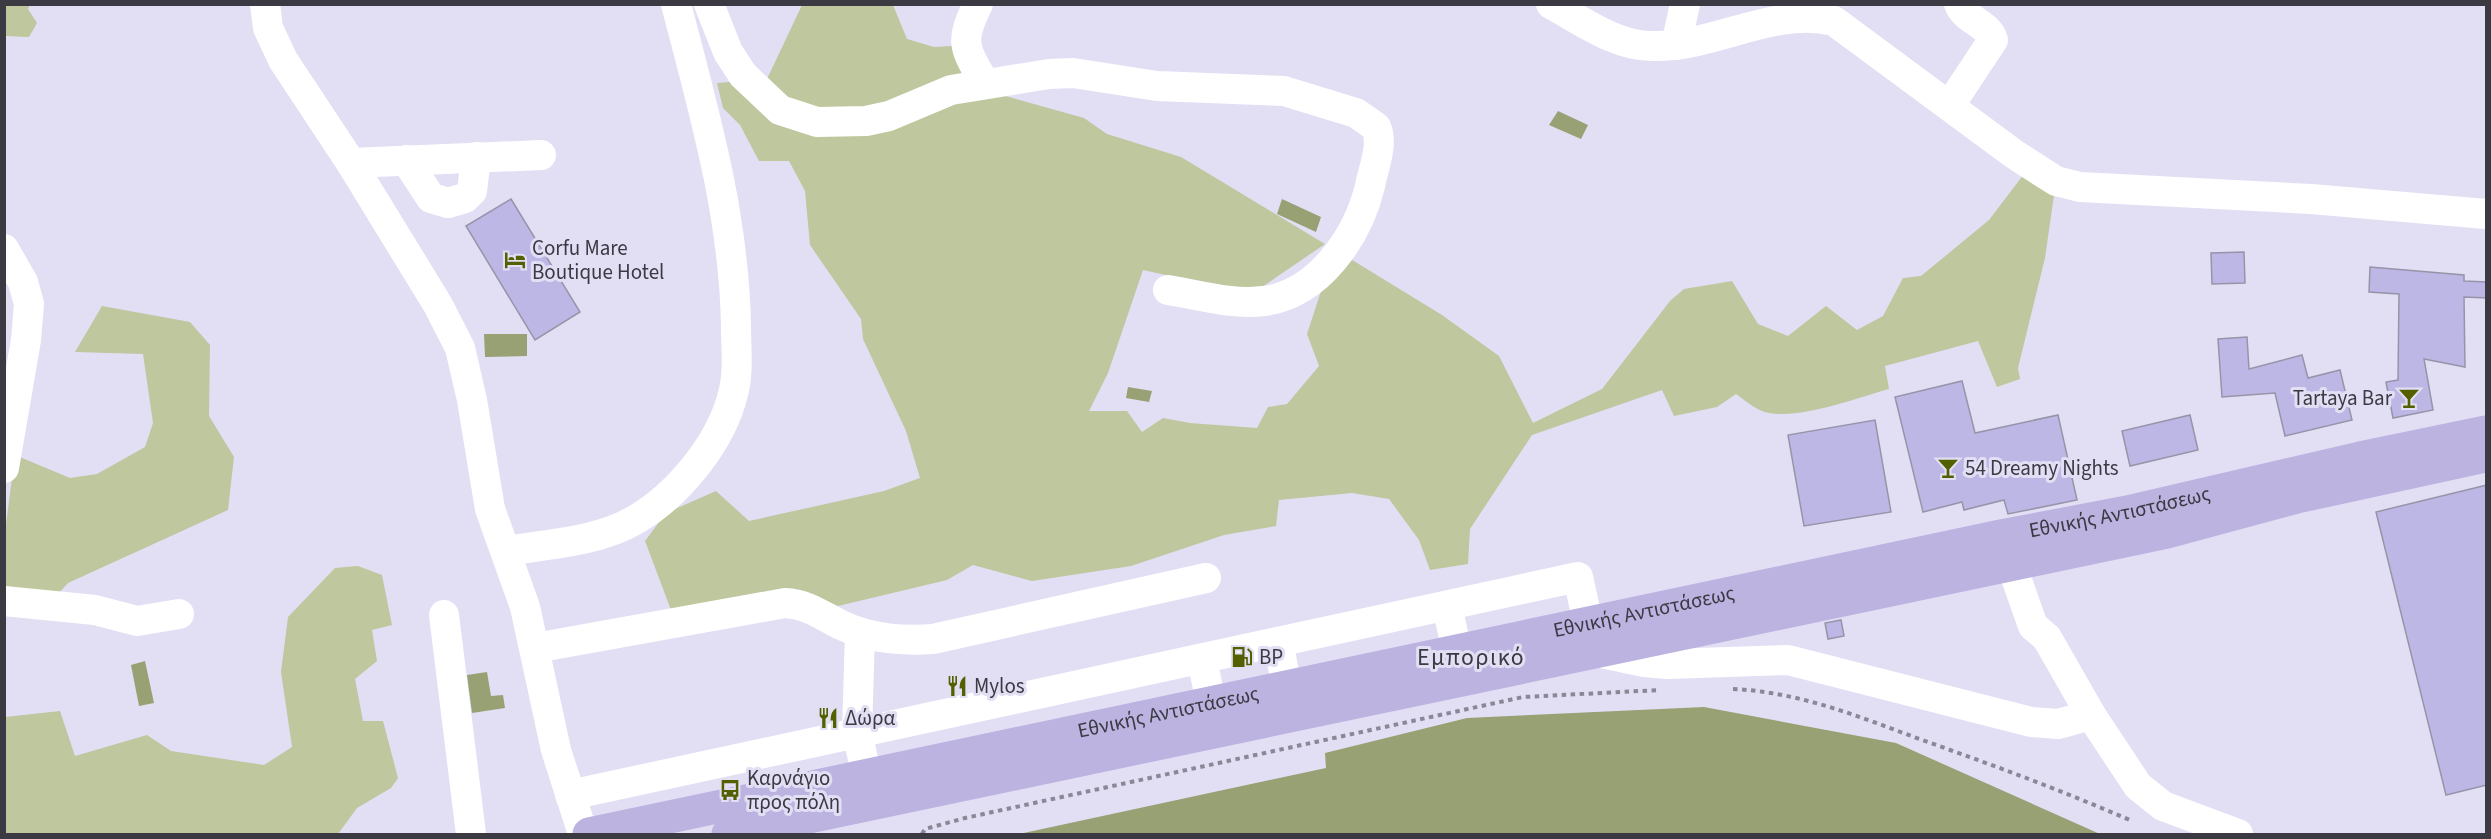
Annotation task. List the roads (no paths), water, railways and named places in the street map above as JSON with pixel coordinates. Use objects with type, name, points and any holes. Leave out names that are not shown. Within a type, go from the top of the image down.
[{"type":"main road","name":"Εθνικής Αντιστάσεως","points":[[728,834],[1591,637],[2015,547],[2127,512],[2360,458],[2487,432]]},
{"type":"main road","name":"Εθνικής Αντιστάσεως","points":[[2015,547],[2189,527],[2297,497],[2487,456]]},
{"type":"main road","name":"Εθνικής Αντιστάσεως","points":[[589,834],[1457,651],[1591,637]]},
{"type":"street","points":[[265,4],[268,28],[278,52],[351,163],[455,337],[468,380],[490,509],[507,551],[535,648],[552,733],[583,834]]},
{"type":"street","points":[[507,551],[600,535],[634,520],[659,504],[683,482],[699,462],[733,394],[736,352],[734,276],[721,180],[676,4]]},
{"type":"street","points":[[709,4],[728,52],[743,75],[773,104],[798,117],[817,122],[866,121],[889,116],[951,90],[1049,74],[1073,73],[1157,86],[1284,91],[1356,113],[1376,127],[1379,146],[1368,190],[1354,226],[1329,263],[1309,282],[1294,292],[1262,302],[1227,300],[1168,290]]},
{"type":"street","points":[[978,4],[965,34],[966,46],[985,84]]},
{"type":"street","points":[[1551,4],[1602,32],[1630,43],[1652,46],[1676,45],[1797,18],[1837,13],[2014,154],[2056,181],[2080,187],[2311,199],[2487,214]]},
{"type":"street","points":[[1676,45],[1686,4]]},
{"type":"street","points":[[1950,105],[1993,40],[1986,29],[1965,16],[1959,4]]},
{"type":"street","points":[[351,163],[541,155]]},
{"type":"street","points":[[406,160],[431,198],[448,203],[465,198],[472,191],[476,157]]},
{"type":"street","points":[[4,249],[23,282],[29,304],[26,340],[4,468]]},
{"type":"street","points":[[2015,547],[2047,621],[2047,638],[2091,715],[2138,786],[2150,797],[2170,809],[2238,834]]},
{"type":"street","points":[[570,795],[1578,577],[1591,637],[1644,662],[1668,664],[1788,660],[2031,722],[2058,724],[2091,715]]},
{"type":"street","points":[[535,648],[785,603],[812,608],[860,633],[891,639],[933,639],[1206,578]]},
{"type":"street","points":[[4,601],[95,610],[137,621],[179,614]]},
{"type":"street","points":[[1447,606],[1457,651]]},
{"type":"street","points":[[444,615],[471,834]]},
{"type":"street","points":[[860,633],[857,733],[867,776]]},
{"type":"street","points":[[1278,642],[1287,687]]},
{"type":"street","points":[[1202,659],[1211,703]]},
{"type":"place","name":"Corfu Mare Boutique Hotel","points":[[515,260]]},
{"type":"place","name":"Tartaya Bar","points":[[2409,398]]},
{"type":"place","name":"54 Dreamy Nights","points":[[1948,468]]},
{"type":"place","name":"BP","points":[[1242,657]]},
{"type":"place","name":"Mylos","points":[[957,686]]},
{"type":"place","name":"Δώρα","points":[[828,718]]},
{"type":"place","name":"Καρνάγιο προς πόλη","points":[[730,790]]},
{"type":"district","name":"Εμπορικό","points":[[1471,657]]}]
